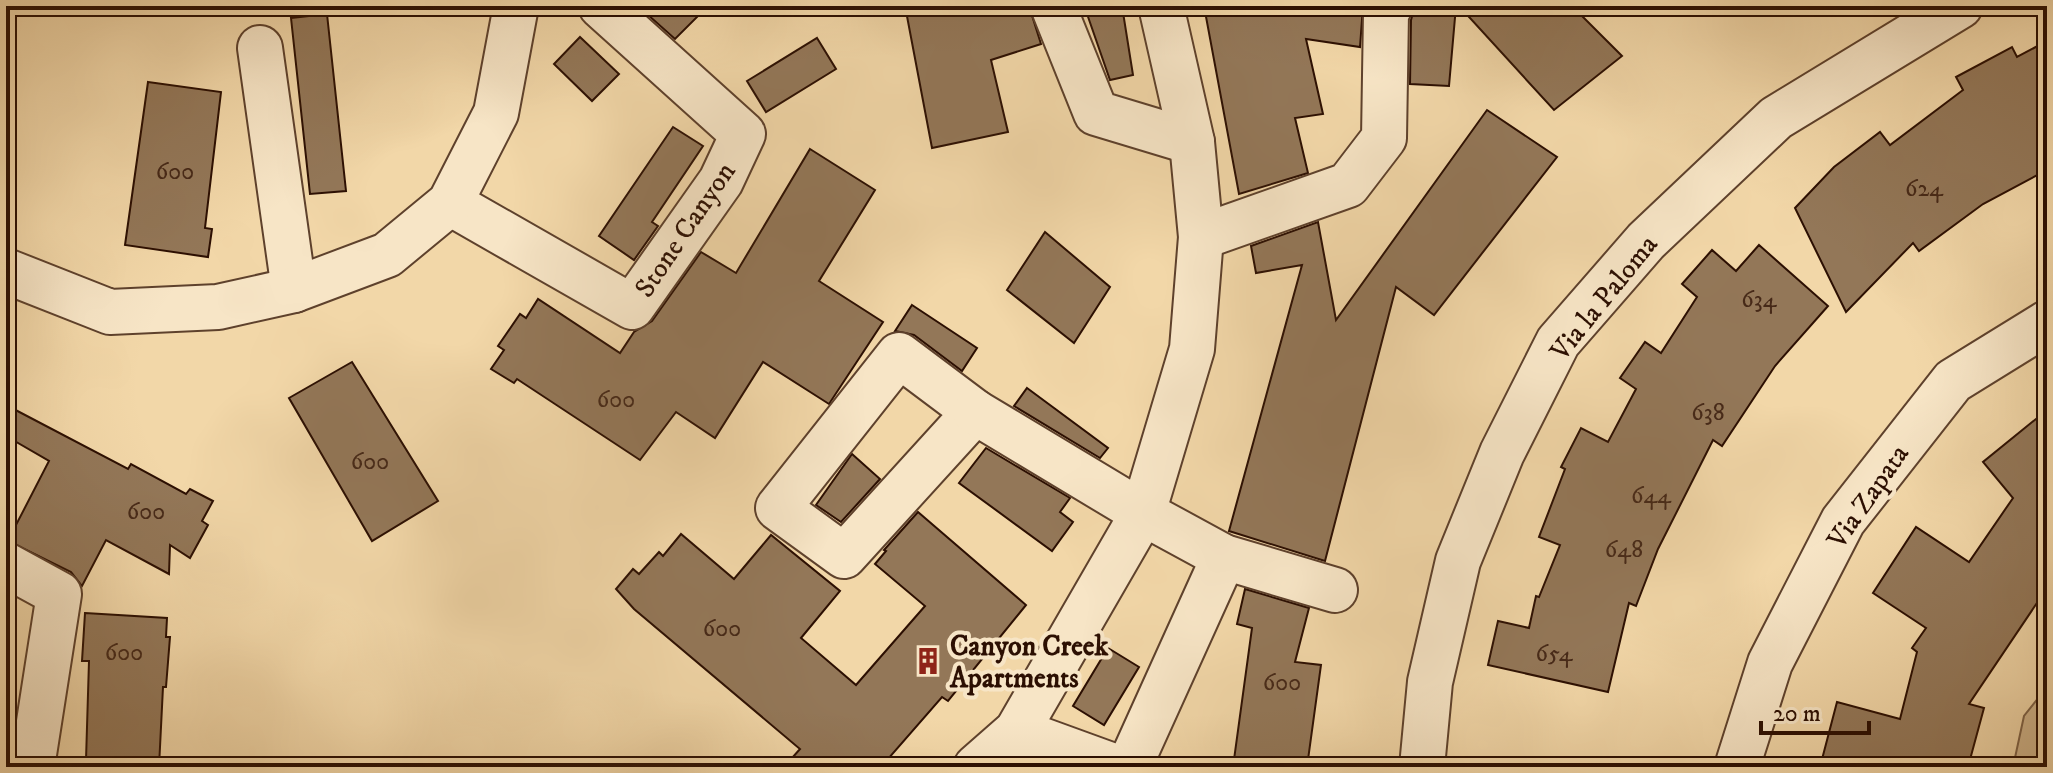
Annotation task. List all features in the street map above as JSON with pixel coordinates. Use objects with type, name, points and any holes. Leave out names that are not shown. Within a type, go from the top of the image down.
[{"type":"street","points":[[6,271],[110,312],[218,307],[294,290],[387,255],[450,203],[496,113],[516,6]]},
{"type":"street","name":"Stone Canyon","points":[[450,203],[632,307],[721,181],[743,134],[601,6]]},
{"type":"street","points":[[1053,6],[1096,113],[1192,142]]},
{"type":"street","points":[[976,767],[1017,731],[1143,513],[1192,349],[1201,237],[1192,142],[1161,6]]},
{"type":"street","points":[[1201,237],[1348,185],[1384,138],[1386,13],[1390,6]]},
{"type":"street","name":"Via la Paloma","points":[[1422,767],[1430,682],[1458,561],[1502,453],[1558,342],[1646,241],[1776,118],[1960,6]]},
{"type":"street","points":[[260,48],[294,290]]},
{"type":"street","name":"Via Zapata","points":[[1737,767],[1770,663],[1843,521],[1953,381],[2047,323]]},
{"type":"street","points":[[975,412],[844,556],[778,508],[899,355],[975,412],[1143,513],[1224,557],[1335,590]]},
{"type":"street","points":[[1129,767],[1224,557]]},
{"type":"street","points":[[6,565],[59,594],[32,767]]},
{"type":"street","points":[[1017,731],[1116,767]]},
{"type":"shaded area","points":[[2047,687],[2047,767],[2013,767],[2024,716]]},
{"type":"building","points":[[638,6],[708,6],[675,39]]},
{"type":"building","points":[[930,6],[1029,6],[1041,44],[991,60],[1008,132],[932,148],[906,11]]},
{"type":"building","points":[[1102,6],[1122,6],[1133,75],[1110,80],[1086,11]]},
{"type":"building","points":[[1204,6],[1363,6],[1360,47],[1306,39],[1323,114],[1295,118],[1308,173],[1239,194]]},
{"type":"building","points":[[1415,6],[1456,6],[1449,86],[1410,84],[1411,20]]},
{"type":"building","points":[[1459,6],[1572,6],[1622,56],[1554,110]]},
{"type":"building","points":[[327,14],[346,191],[310,194],[291,18]]},
{"type":"building","points":[[580,37],[619,74],[592,101],[554,64]]},
{"type":"building","points":[[817,38],[836,69],[766,112],[747,81]]},
{"type":"building","points":[[2047,41],[2047,170],[1983,204],[1919,251],[1913,243],[1846,312],[1795,208],[1834,167],[1880,132],[1890,145],[1963,90],[1956,77],[2012,47],[2017,57]]},
{"type":"building","points":[[148,82],[221,92],[205,228],[212,229],[208,257],[125,245]]},
{"type":"building","points":[[1487,110],[1557,157],[1434,315],[1396,287],[1325,561],[1229,531],[1302,265],[1256,273],[1251,246],[1318,222],[1336,320]]},
{"type":"building","points":[[673,127],[703,146],[652,222],[658,226],[634,260],[599,236]]},
{"type":"building","points":[[810,149],[875,190],[819,281],[883,322],[829,404],[763,362],[715,438],[676,412],[640,460],[517,379],[514,383],[491,369],[504,350],[498,346],[520,314],[526,318],[538,299],[620,353],[634,332],[652,321],[701,252],[736,273]]},
{"type":"building","points":[[1045,232],[1110,287],[1074,343],[1007,290]]},
{"type":"building","points":[[1759,245],[1828,306],[1775,366],[1722,446],[1713,440],[1658,549],[1636,606],[1629,603],[1608,692],[1488,665],[1498,621],[1529,628],[1536,596],[1539,597],[1560,545],[1539,537],[1565,469],[1561,467],[1581,428],[1608,442],[1636,389],[1620,378],[1645,342],[1661,353],[1697,297],[1682,284],[1712,250],[1736,271]]},
{"type":"building","points":[[912,305],[977,348],[962,371],[914,335],[895,331]]},
{"type":"building","points":[[352,362],[438,501],[372,541],[289,398]]},
{"type":"building","points":[[1027,388],[1108,448],[1100,458],[1014,406]]},
{"type":"building","points":[[6,405],[128,469],[131,464],[186,494],[190,489],[213,501],[202,521],[208,525],[190,558],[170,545],[169,574],[106,540],[82,586],[71,572],[6,540],[6,520],[16,525],[49,461],[6,436]]},
{"type":"building","points":[[2047,410],[2047,588],[1969,704],[1984,708],[1968,767],[1820,767],[1837,702],[1900,719],[1917,652],[1912,648],[1926,628],[1873,593],[1916,527],[1969,562],[2013,498],[1983,462]]},
{"type":"building","name":"Canyon Creek Apartments","points":[[986,448],[1070,498],[1060,512],[1073,522],[1052,551],[959,483]]},
{"type":"building","points":[[852,454],[880,479],[841,522],[816,505]]},
{"type":"building","points":[[918,512],[1026,605],[948,701],[942,697],[881,767],[784,767],[800,749],[634,609],[616,589],[633,569],[639,574],[659,552],[663,556],[681,534],[734,579],[771,535],[840,591],[801,638],[856,685],[925,606],[875,564]]},
{"type":"building","points":[[1245,589],[1309,608],[1295,662],[1321,665],[1307,767],[1233,767],[1252,628],[1237,624]]},
{"type":"building","points":[[85,613],[167,618],[166,637],[170,637],[166,687],[163,687],[159,767],[92,767],[92,760],[86,760],[89,661],[82,661]]},
{"type":"building","name":"Canyon Creek Apartments","points":[[1108,648],[1139,667],[1104,725],[1073,706]]},
{"type":"place","name":"Canyon Creek Apartments","points":[[928,661]]}]
